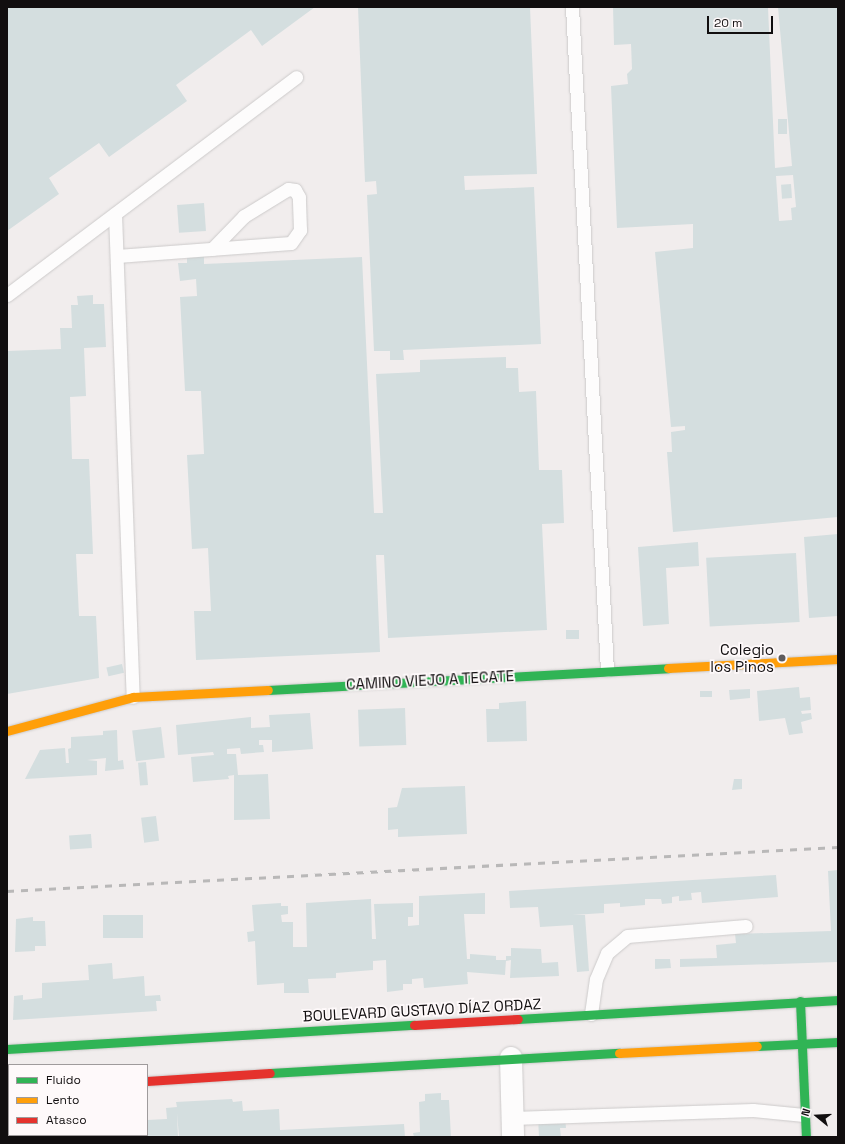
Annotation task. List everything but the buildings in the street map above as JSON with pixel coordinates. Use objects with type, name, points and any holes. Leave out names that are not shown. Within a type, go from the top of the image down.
[{"type":"main road","name":"CAMINO VIEJO A TECATE","points":[[16,730],[133,697],[607,670],[838,659]]},
{"type":"main road","name":"BOULEVARD GUSTAVO DÍAZ ORDAZ","points":[[7,1049],[800,1001],[838,1000]]},
{"type":"main road","points":[[800,1001],[806,1137]]},
{"type":"main road","points":[[148,1081],[511,1058],[838,1042]]},
{"type":"street","name":"CAMINO VIEJO A TECATE","points":[[7,744],[16,730]]},
{"type":"street","points":[[511,1058],[513,1128]]},
{"type":"lane","points":[[572,7],[607,670]]},
{"type":"lane","points":[[7,296],[296,77]]},
{"type":"lane","points":[[117,256],[212,249],[291,243],[300,230],[299,197],[295,190],[288,189],[244,216],[212,249]]},
{"type":"lane","points":[[115,214],[133,697]]},
{"type":"lane","points":[[591,1014],[596,979],[607,953],[627,936],[746,926]]},
{"type":"lane","points":[[513,1128],[753,1110],[804,1115]]},
{"type":"railway","points":[[7,891],[838,847]]},
{"type":"traffic: fast","points":[[268,690],[668,668]]},
{"type":"traffic: fast","points":[[518,1019],[838,1000]]},
{"type":"traffic: fast","points":[[800,1001],[806,1137]]},
{"type":"traffic: fast","points":[[7,1049],[414,1025]]},
{"type":"traffic: fast","points":[[757,1046],[838,1042]]},
{"type":"traffic: fast","points":[[270,1073],[619,1053]]},
{"type":"traffic: slow","points":[[668,668],[838,659]]},
{"type":"traffic: slow","points":[[7,731],[133,697],[268,690]]},
{"type":"traffic: slow","points":[[619,1053],[757,1046]]},
{"type":"traffic: jam","points":[[414,1025],[518,1019]]},
{"type":"traffic: jam","points":[[148,1081],[270,1073]]},
{"type":"place","name":"Colegio los Pinos","points":[[782,658]]}]
